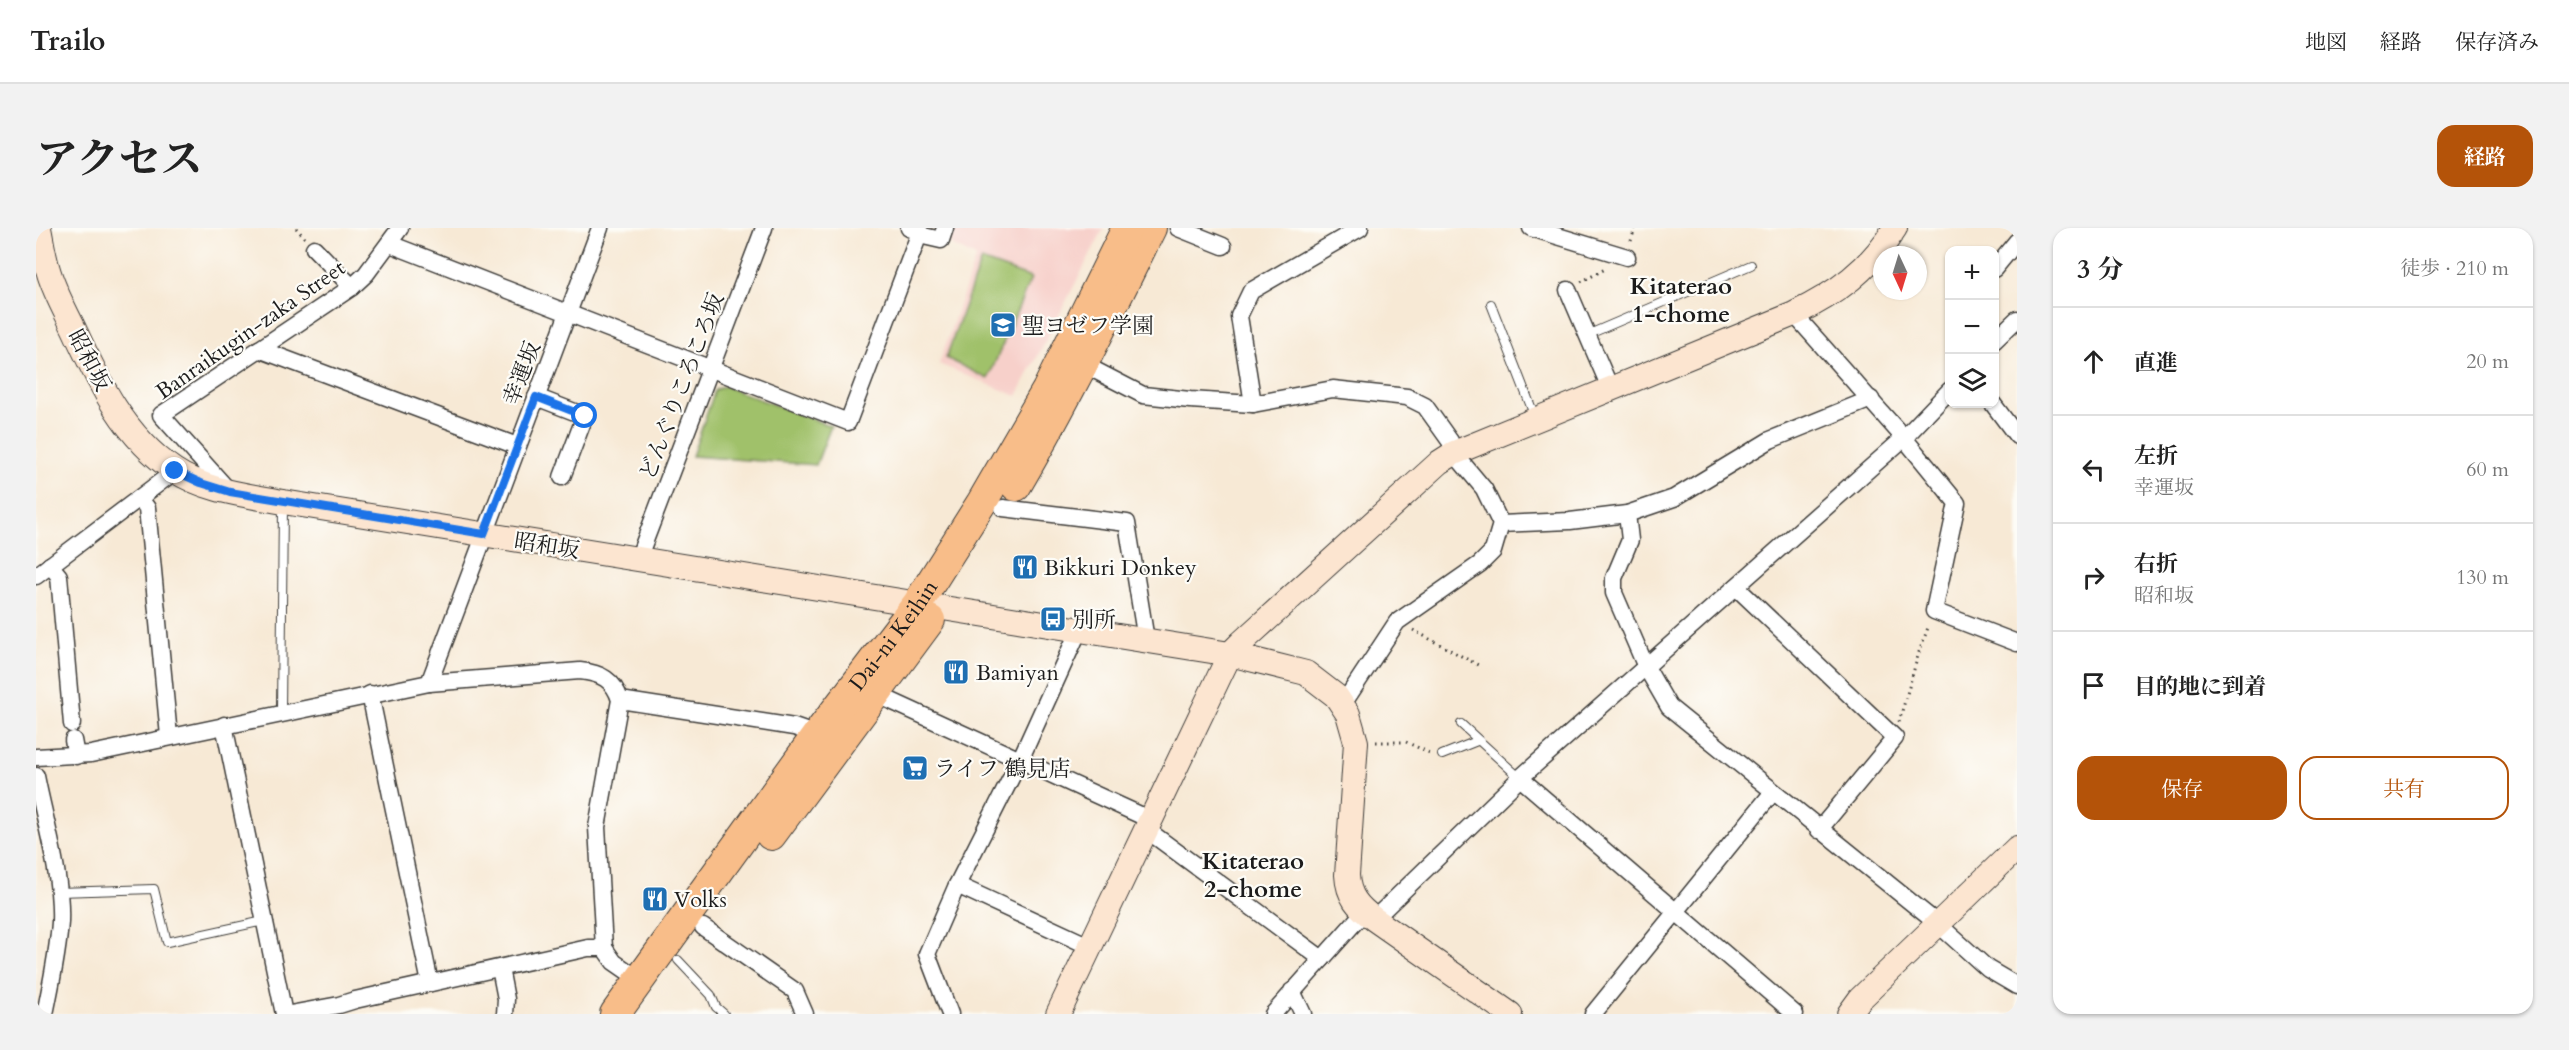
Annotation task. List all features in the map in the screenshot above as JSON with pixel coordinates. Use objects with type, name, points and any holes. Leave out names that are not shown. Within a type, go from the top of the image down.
[{"type":"highway","name":"Dai-ni Keihin","points":[[640,1014],[876,694],[929,605],[988,492],[1047,390],[1127,228]]},
{"type":"highway","name":"Dai-ni Keihin","points":[[615,1014],[817,735],[929,605],[1003,508],[1050,429],[1151,228]]},
{"type":"street","name":"昭和坂","points":[[39,228],[42,272],[125,424],[149,451],[175,471],[201,483],[230,492],[283,502],[1230,654],[1306,674],[1328,690],[1343,705]]},
{"type":"street","name":"Banraikugin-zaka Street","points":[[230,492],[161,415],[352,287],[366,274],[400,228]]},
{"type":"street","name":"幸運坂","points":[[429,683],[600,228]]},
{"type":"street","name":"どんぐりころころ坂","points":[[638,559],[764,228]]},
{"type":"street","points":[[390,244],[848,422],[914,232],[941,240],[945,228]]},
{"type":"street","points":[[1178,228],[1223,246]]},
{"type":"street","points":[[1253,404],[1239,316],[1251,291],[1360,228]]},
{"type":"street","points":[[1531,228],[1627,257]]},
{"type":"street","points":[[1056,1013],[1230,654],[1440,462],[1454,453],[1794,314],[1829,297],[1859,273],[1895,228]]},
{"type":"street","points":[[1999,264],[2017,241]]},
{"type":"street","points":[[314,248],[352,287]]},
{"type":"street","points":[[1568,290],[1611,390]]},
{"type":"street","points":[[1794,314],[1871,399],[1957,503],[1934,611],[2017,643]]},
{"type":"street","points":[[1999,337],[2017,319]]},
{"type":"street","points":[[259,350],[517,446]]},
{"type":"street","points":[[1083,364],[1143,395],[1253,404],[1333,389],[1407,397],[1425,406],[1450,441],[1454,453],[1485,489],[1501,524],[1493,551],[1480,564],[1396,622],[1343,705],[1352,723],[1356,742],[1347,882],[1354,902],[1369,915],[1510,1014]]},
{"type":"street","points":[[1273,1014],[1322,959],[1369,915],[1904,438],[1945,395]]},
{"type":"street","points":[[536,397],[585,416],[562,477]]},
{"type":"street","points":[[1501,524],[1570,521],[1627,514],[1674,498],[1770,440],[1871,399]]},
{"type":"street","points":[[1996,408],[2017,436]]},
{"type":"street","points":[[36,576],[141,500],[175,471]]},
{"type":"street","points":[[141,500],[147,508],[169,736]]},
{"type":"street","points":[[1003,508],[1127,524],[1146,640]]},
{"type":"street","points":[[1627,514],[1630,540],[1614,578],[1614,593],[1646,667],[1669,707],[1938,924],[1988,969],[2017,986]]},
{"type":"street","points":[[50,565],[58,576],[74,740]]},
{"type":"street","points":[[1736,587],[1895,738],[1819,830]]},
{"type":"street","points":[[950,1014],[927,954],[957,885],[1020,760],[1079,630]]},
{"type":"street","points":[[36,758],[74,740],[169,736],[429,683],[580,671],[596,672],[610,681],[617,690],[620,700],[597,827],[604,948],[614,962],[640,980]]},
{"type":"street","points":[[370,694],[430,983]]},
{"type":"street","points":[[876,694],[1020,760],[1149,825],[1322,959]]},
{"type":"street","points":[[620,700],[795,727],[817,735]]},
{"type":"street","points":[[224,725],[284,1014]]},
{"type":"street","points":[[36,776],[59,892],[60,921],[57,952],[45,1014]]},
{"type":"street","points":[[1520,778],[1677,910],[1795,1014]]},
{"type":"street","points":[[1593,1014],[1773,792]]},
{"type":"street","points":[[1849,1014],[1860,999],[2017,848]]},
{"type":"street","points":[[957,885],[1089,946]]},
{"type":"street","points":[[703,927],[795,991],[805,1014]]},
{"type":"street","points":[[290,1014],[340,1010],[430,983],[588,948],[604,948]]},
{"type":"street","points":[[500,968],[506,999],[506,1014]]},
{"type":"street","points":[[1292,991],[1303,1014]]},
{"type":"lane","points":[[1587,335],[1751,265]]},
{"type":"lane","points":[[1491,304],[1537,420]]},
{"type":"lane","points":[[281,712],[283,502]]},
{"type":"lane","points":[[1461,724],[1520,778]]},
{"type":"lane","points":[[1442,755],[1477,741]]},
{"type":"lane","points":[[59,892],[154,889],[166,942],[264,921]]},
{"type":"lane","points":[[678,960],[711,995],[716,1007],[724,1014]]},
{"type":"path","points":[[1895,738],[1919,652],[1934,611]]},
{"type":"path","points":[[1396,622],[1478,665]]},
{"type":"path","points":[[1373,742],[1406,742],[1432,754],[1442,755]]},
{"type":"shaded area","name":"聖ヨゼフ学園","points":[[951,228],[1104,228],[1017,396],[939,364],[976,257],[946,242]]},
{"type":"green space","points":[[981,260],[1031,278],[988,379],[946,358]]},
{"type":"green space","points":[[724,386],[831,426],[816,465],[692,456],[715,390]]},
{"type":"place","name":"聖ヨゼフ学園","points":[[1003,325]]},
{"type":"place","name":"Bikkuri Donkey","points":[[1025,567]]},
{"type":"place","name":"別所","points":[[1053,619]]},
{"type":"place","name":"Bamiyan","points":[[956,672]]},
{"type":"place","name":"ライフ 鶴見店","points":[[915,768]]},
{"type":"place","name":"Volks","points":[[655,899]]},
{"type":"district","name":"Kitaterao 1-chome","points":[[1681,300]]},
{"type":"district","name":"Kitaterao 2-chome","points":[[1253,875]]},
{"type":"route","points":[[175,471],[201,483],[230,492],[484,534],[536,397],[585,416]]}]
